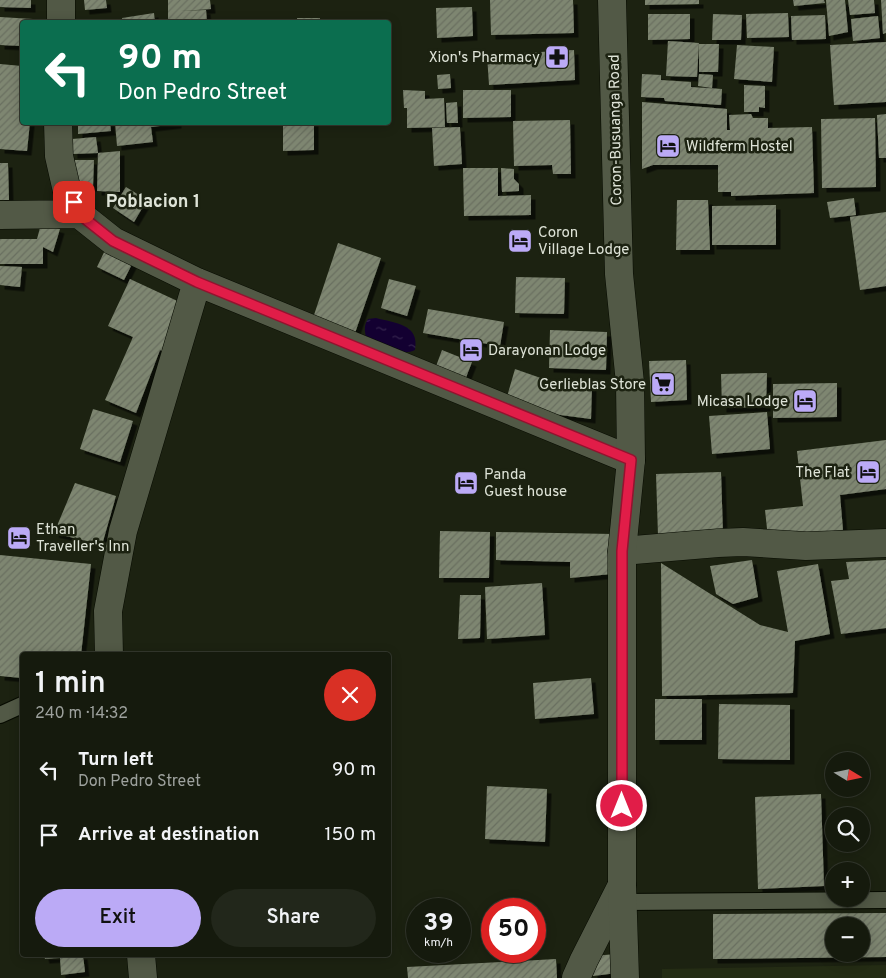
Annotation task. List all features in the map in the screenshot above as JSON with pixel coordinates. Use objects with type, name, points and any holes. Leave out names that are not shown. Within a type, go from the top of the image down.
[{"type":"street","points":[[61,0],[61,20]]},
{"type":"street","name":"Coron-Busuanga Road","points":[[612,0],[619,274],[630,383],[631,460],[622,551],[622,893],[625,978]]},
{"type":"street","points":[[58,125],[58,156],[68,191],[79,214],[113,241],[197,282],[631,460]]},
{"type":"street","points":[[0,215],[79,214]]},
{"type":"street","points":[[109,652],[108,611],[123,531],[197,282]]},
{"type":"street","points":[[622,551],[743,542],[806,546],[886,543]]},
{"type":"street","points":[[576,978],[584,960],[622,893]]},
{"type":"street","points":[[140,957],[143,978]]},
{"type":"lane","points":[[0,715],[20,706]]},
{"type":"lane","points":[[622,893],[886,900]]},
{"type":"shaded area","points":[[886,965],[886,978],[662,978],[662,969]]},
{"type":"water","points":[[376,318],[398,323],[410,330],[416,341],[415,350],[404,352],[391,350],[367,341],[365,324],[368,319]]},
{"type":"building","points":[[0,0],[31,0],[31,8],[0,7]]},
{"type":"building","points":[[84,0],[106,0],[107,8],[85,10]]},
{"type":"building","points":[[168,0],[210,0],[211,9],[180,11],[206,10],[207,20],[168,20]]},
{"type":"building","points":[[490,0],[573,0],[574,33],[491,35]]},
{"type":"building","points":[[645,0],[699,0],[699,4],[645,5]]},
{"type":"building","points":[[793,0],[824,0],[825,3],[794,6]]},
{"type":"building","points":[[826,0],[845,0],[848,32],[829,36]]},
{"type":"building","points":[[848,0],[874,0],[875,13],[850,15]]},
{"type":"building","points":[[881,0],[886,0],[886,33],[883,34]]},
{"type":"building","points":[[472,7],[473,36],[437,38],[436,8]]},
{"type":"building","points":[[154,13],[155,20],[122,20],[122,18]]},
{"type":"building","points":[[788,13],[789,37],[747,38],[746,14]]},
{"type":"building","points":[[648,14],[690,14],[690,39],[648,40]]},
{"type":"building","points":[[713,14],[742,15],[741,40],[712,40]]},
{"type":"building","points":[[825,15],[826,39],[792,40],[791,16]]},
{"type":"building","points":[[878,16],[880,38],[853,41],[851,19]]},
{"type":"building","points":[[0,17],[33,19],[20,20],[20,46],[0,45]]},
{"type":"building","points":[[297,18],[320,18],[320,20],[297,20]]},
{"type":"building","points":[[668,41],[699,43],[697,77],[666,76]]},
{"type":"building","points":[[886,42],[886,102],[834,105],[830,45]]},
{"type":"building","points":[[699,44],[719,44],[718,72],[699,72]]},
{"type":"building","points":[[737,45],[774,47],[772,82],[734,79]]},
{"type":"building","points":[[574,50],[575,80],[489,85],[487,55]]},
{"type":"building","points":[[0,64],[20,66],[20,125],[30,125],[27,151],[0,149]]},
{"type":"building","points":[[450,74],[451,88],[438,89],[437,75]]},
{"type":"building","points":[[642,74],[661,75],[661,80],[691,82],[691,87],[722,89],[721,105],[665,101],[664,98],[641,97]]},
{"type":"building","points":[[699,74],[713,75],[712,88],[698,86]]},
{"type":"building","points":[[744,85],[765,86],[765,108],[759,107],[759,112],[744,112]]},
{"type":"building","points":[[403,90],[425,91],[425,99],[444,98],[445,127],[407,128],[407,108],[404,108]]},
{"type":"building","points":[[463,90],[511,90],[511,117],[463,118]]},
{"type":"building","points":[[457,102],[458,123],[447,123],[446,103]]},
{"type":"building","points":[[642,102],[727,109],[727,130],[730,130],[729,115],[751,114],[753,118],[768,118],[768,128],[812,127],[814,193],[731,196],[731,192],[718,192],[718,165],[653,165],[642,169]]},
{"type":"building","points":[[886,114],[886,158],[879,158],[877,115]]},
{"type":"building","points":[[875,118],[876,187],[822,188],[821,119]]},
{"type":"building","points":[[570,120],[571,174],[553,174],[552,165],[514,166],[513,121]]},
{"type":"building","points":[[78,125],[110,125],[111,131],[78,134]]},
{"type":"building","points":[[115,125],[168,125],[151,127],[153,142],[117,146]]},
{"type":"building","points":[[283,125],[314,125],[314,150],[283,151]]},
{"type":"building","points":[[460,127],[462,164],[434,166],[432,128]]},
{"type":"building","points":[[96,137],[98,153],[73,154],[72,139]]},
{"type":"building","points":[[120,151],[120,192],[97,191],[98,153]]},
{"type":"building","points":[[75,160],[94,160],[93,187],[74,189]]},
{"type":"building","points":[[0,163],[8,163],[9,200],[0,200]]},
{"type":"building","points":[[463,168],[498,168],[498,196],[531,195],[531,215],[464,216]]},
{"type":"building","points":[[501,168],[514,169],[514,179],[519,184],[519,191],[502,192]]},
{"type":"building","points":[[126,187],[147,200],[134,222],[113,208]]},
{"type":"building","points":[[854,198],[856,215],[830,218],[827,202]]},
{"type":"building","points":[[677,200],[708,200],[710,250],[676,250]]},
{"type":"building","points":[[776,205],[776,245],[712,245],[712,206]]},
{"type":"building","points":[[886,212],[886,286],[860,290],[850,217]]},
{"type":"building","points":[[41,224],[60,229],[53,252],[43,247],[43,264],[0,264],[0,239],[37,239]]},
{"type":"building","points":[[338,243],[381,258],[355,333],[313,318]]},
{"type":"building","points":[[107,246],[134,260],[124,280],[97,267]]},
{"type":"building","points":[[0,266],[22,267],[20,287],[0,285]]},
{"type":"building","points":[[516,277],[565,278],[564,314],[515,313]]},
{"type":"building","points":[[130,279],[186,305],[164,352],[160,350],[136,413],[105,400],[133,337],[108,326]]},
{"type":"building","points":[[389,279],[416,286],[407,316],[381,308]]},
{"type":"building","points":[[428,309],[504,322],[500,346],[423,333]]},
{"type":"building","points":[[550,330],[607,332],[606,370],[549,368]]},
{"type":"building","points":[[442,350],[472,362],[465,380],[435,369]]},
{"type":"building","points":[[686,360],[687,400],[651,402],[649,361]]},
{"type":"building","points":[[515,369],[555,383],[592,385],[591,419],[545,413],[506,400]]},
{"type":"building","points":[[767,373],[766,407],[722,408],[721,374]]},
{"type":"building","name":"Micasa Lodge","points":[[837,383],[837,417],[773,418],[773,384]]},
{"type":"building","points":[[93,409],[133,421],[120,462],[80,449]]},
{"type":"building","points":[[767,412],[770,449],[712,454],[709,416]]},
{"type":"building","points":[[886,440],[886,489],[840,495],[843,530],[768,538],[765,510],[803,506],[797,451]]},
{"type":"building","points":[[721,472],[723,534],[658,536],[656,474]]},
{"type":"building","points":[[75,483],[116,496],[102,545],[54,533]]},
{"type":"building","points":[[440,531],[490,532],[489,578],[439,578]]},
{"type":"building","points":[[496,532],[613,534],[612,574],[570,578],[570,562],[496,560]]},
{"type":"building","points":[[0,555],[91,564],[81,652],[20,652],[20,678],[0,676]]},
{"type":"building","points":[[752,560],[758,597],[733,604],[716,594],[710,566]]},
{"type":"building","points":[[886,560],[886,628],[841,634],[831,581],[849,579],[846,562]]},
{"type":"building","points":[[661,563],[760,625],[788,632],[777,571],[818,564],[830,634],[795,641],[793,693],[662,696]]},
{"type":"building","points":[[542,583],[545,635],[487,639],[485,587]]},
{"type":"building","points":[[460,595],[481,595],[480,638],[458,639]]},
{"type":"building","points":[[591,678],[594,714],[535,719],[533,683]]},
{"type":"building","points":[[655,699],[702,699],[702,740],[655,740]]},
{"type":"building","points":[[719,704],[790,705],[790,760],[718,759]]},
{"type":"building","points":[[487,786],[547,789],[545,842],[485,839]]},
{"type":"building","points":[[821,794],[824,886],[758,889],[755,797]]},
{"type":"building","points":[[886,913],[886,957],[870,957],[870,917],[825,917],[825,958],[713,959],[713,914]]},
{"type":"building","points":[[616,954],[617,973],[593,976],[593,956]]},
{"type":"building","points":[[44,957],[83,957],[85,972],[61,975],[60,958],[45,959]]},
{"type":"building","points":[[556,959],[557,978],[408,978],[407,967],[482,963],[546,963],[546,960]]},
{"type":"place","name":"Xion's Pharmacy","points":[[557,57]]},
{"type":"place","name":"Wildferm Hostel","points":[[668,146]]},
{"type":"place","name":"Coron Village Lodge","points":[[520,241]]},
{"type":"place","name":"Darayonan Lodge","points":[[471,350]]},
{"type":"place","name":"Gerlieblas Store","points":[[663,384]]},
{"type":"place","name":"Micasa Lodge","points":[[805,401]]},
{"type":"place","name":"The Flat","points":[[868,472]]},
{"type":"place","name":"Panda Guest house","points":[[466,483]]},
{"type":"place","name":"Ethan Traveller's Inn","points":[[19,538]]},
{"type":"district","name":"Poblacion 1","points":[[153,201]]},
{"type":"route","points":[[74,202],[79,214],[113,241],[197,282],[631,460],[622,551],[622,806]]}]
